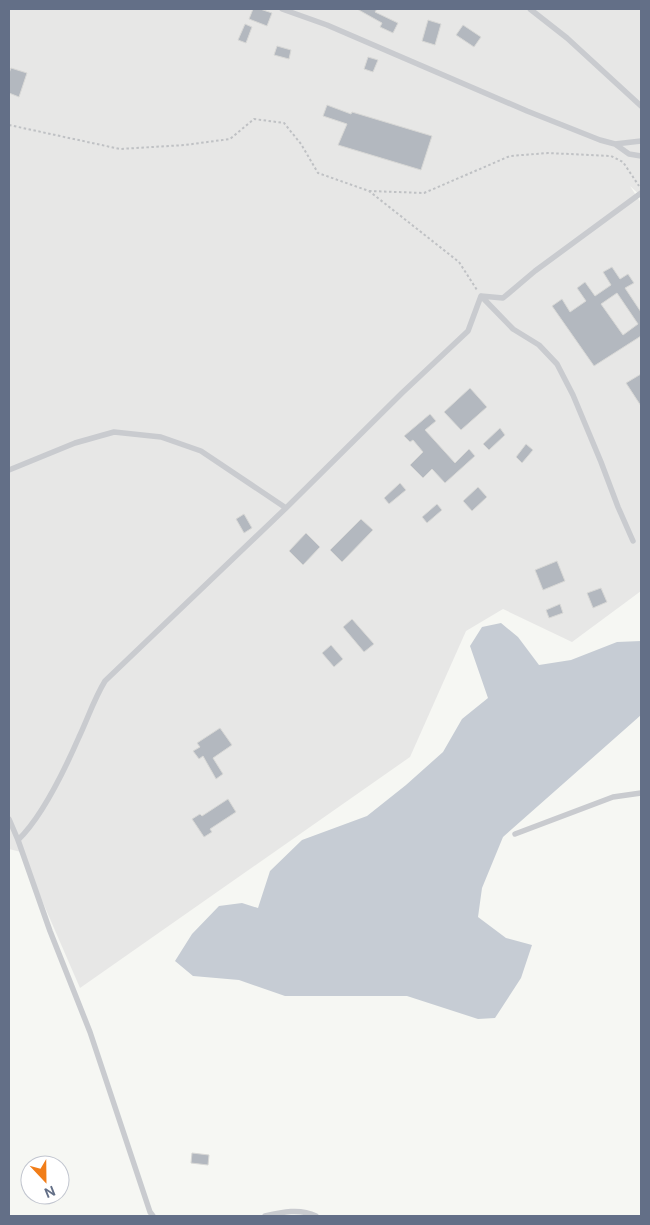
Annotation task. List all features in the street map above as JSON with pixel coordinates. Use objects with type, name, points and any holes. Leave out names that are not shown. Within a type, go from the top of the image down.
[{"type":"lane","points":[[282,9],[327,25],[527,111],[600,140],[615,144],[629,154],[641,156]]},
{"type":"lane","points":[[530,9],[567,38],[641,106]]},
{"type":"lane","points":[[615,144],[641,141]]},
{"type":"lane","points":[[481,296],[503,298],[535,271],[641,191]]},
{"type":"lane","points":[[18,840],[29,829],[57,782],[80,736],[94,698],[104,681],[468,331],[481,296]]},
{"type":"lane","points":[[481,296],[513,329],[539,345],[557,364],[573,394],[633,540]]},
{"type":"lane","points":[[9,470],[75,443],[114,432],[161,437],[201,451],[286,508]]},
{"type":"lane","points":[[515,834],[613,797],[641,793]]},
{"type":"lane","points":[[9,818],[50,931],[90,1032],[150,1212],[153,1216]]},
{"type":"lane","points":[[265,1216],[280,1212],[297,1211],[316,1216]]},
{"type":"path","points":[[9,125],[120,149],[230,139],[254,119],[284,123],[301,144],[318,173],[369,192],[459,262],[481,296]]},
{"type":"path","points":[[369,192],[424,193],[510,156],[548,153],[611,156],[623,162],[641,191]]},
{"type":"shaded area","points":[[9,9],[641,9],[641,196],[630,186],[641,203],[641,591],[572,642],[503,609],[466,631],[410,757],[80,988],[21,852],[9,849]]},
{"type":"shaded area","points":[[501,623],[518,637],[539,665],[571,660],[617,642],[641,641],[641,715],[503,837],[482,888],[478,917],[506,938],[532,945],[521,978],[495,1018],[478,1019],[407,996],[285,996],[239,980],[193,976],[175,961],[192,934],[219,906],[242,903],[258,908],[270,871],[302,840],[367,816],[443,752],[462,719],[488,698],[470,646],[482,627]]},
{"type":"building","points":[[253,9],[272,13],[267,26],[249,19]]},
{"type":"building","points":[[357,9],[377,9],[375,12],[398,23],[393,33],[380,27],[382,23]]},
{"type":"building","points":[[428,20],[441,24],[435,45],[422,41]]},
{"type":"building","points":[[245,24],[252,27],[246,43],[238,40]]},
{"type":"building","points":[[463,25],[481,37],[474,47],[456,35]]},
{"type":"building","points":[[277,46],[291,50],[289,59],[274,55]]},
{"type":"building","points":[[368,57],[378,60],[373,72],[364,69]]},
{"type":"building","points":[[11,68],[27,73],[19,97],[9,93],[9,73]]},
{"type":"building","points":[[327,105],[351,114],[352,112],[432,136],[421,170],[338,145],[347,124],[323,116]]},
{"type":"building","points":[[612,267],[620,279],[628,274],[634,283],[625,288],[641,312],[641,336],[594,366],[552,306],[562,299],[570,312],[586,301],[577,288],[585,282],[595,296],[611,285],[603,272]],"holes":[[[617,293],[638,324],[623,335],[601,304]]]},
{"type":"building","points":[[641,374],[641,406],[626,383]]},
{"type":"building","points":[[470,388],[487,407],[461,430],[444,412]]},
{"type":"building","points":[[430,414],[436,421],[425,430],[455,463],[469,449],[475,456],[445,483],[432,469],[423,478],[410,465],[423,452],[413,440],[410,442],[404,436]]},
{"type":"building","points":[[500,428],[505,435],[489,450],[483,444]]},
{"type":"building","points":[[526,444],[533,450],[522,463],[516,457]]},
{"type":"building","points":[[400,483],[406,490],[389,504],[384,498]]},
{"type":"building","points":[[478,487],[487,497],[472,511],[463,501]]},
{"type":"building","points":[[437,504],[442,510],[427,523],[422,517]]},
{"type":"building","points":[[244,514],[252,528],[244,533],[236,519]]},
{"type":"building","points":[[361,519],[373,530],[342,562],[330,550]]},
{"type":"building","points":[[306,533],[320,547],[303,565],[289,551]]},
{"type":"building","points":[[557,561],[565,581],[543,590],[535,570]]},
{"type":"building","points":[[601,588],[607,602],[593,608],[587,593]]},
{"type":"building","points":[[560,604],[563,613],[549,618],[546,610]]},
{"type":"building","points":[[352,619],[374,644],[364,652],[343,627]]},
{"type":"building","points":[[331,645],[343,659],[334,667],[322,653]]},
{"type":"building","points":[[220,728],[232,745],[213,758],[223,774],[216,779],[203,756],[199,759],[193,751],[200,747],[197,743]]},
{"type":"building","points":[[228,799],[236,812],[210,829],[212,832],[204,837],[192,819],[200,814],[202,816]]},
{"type":"building","points":[[192,1153],[209,1155],[208,1165],[191,1163]]}]
